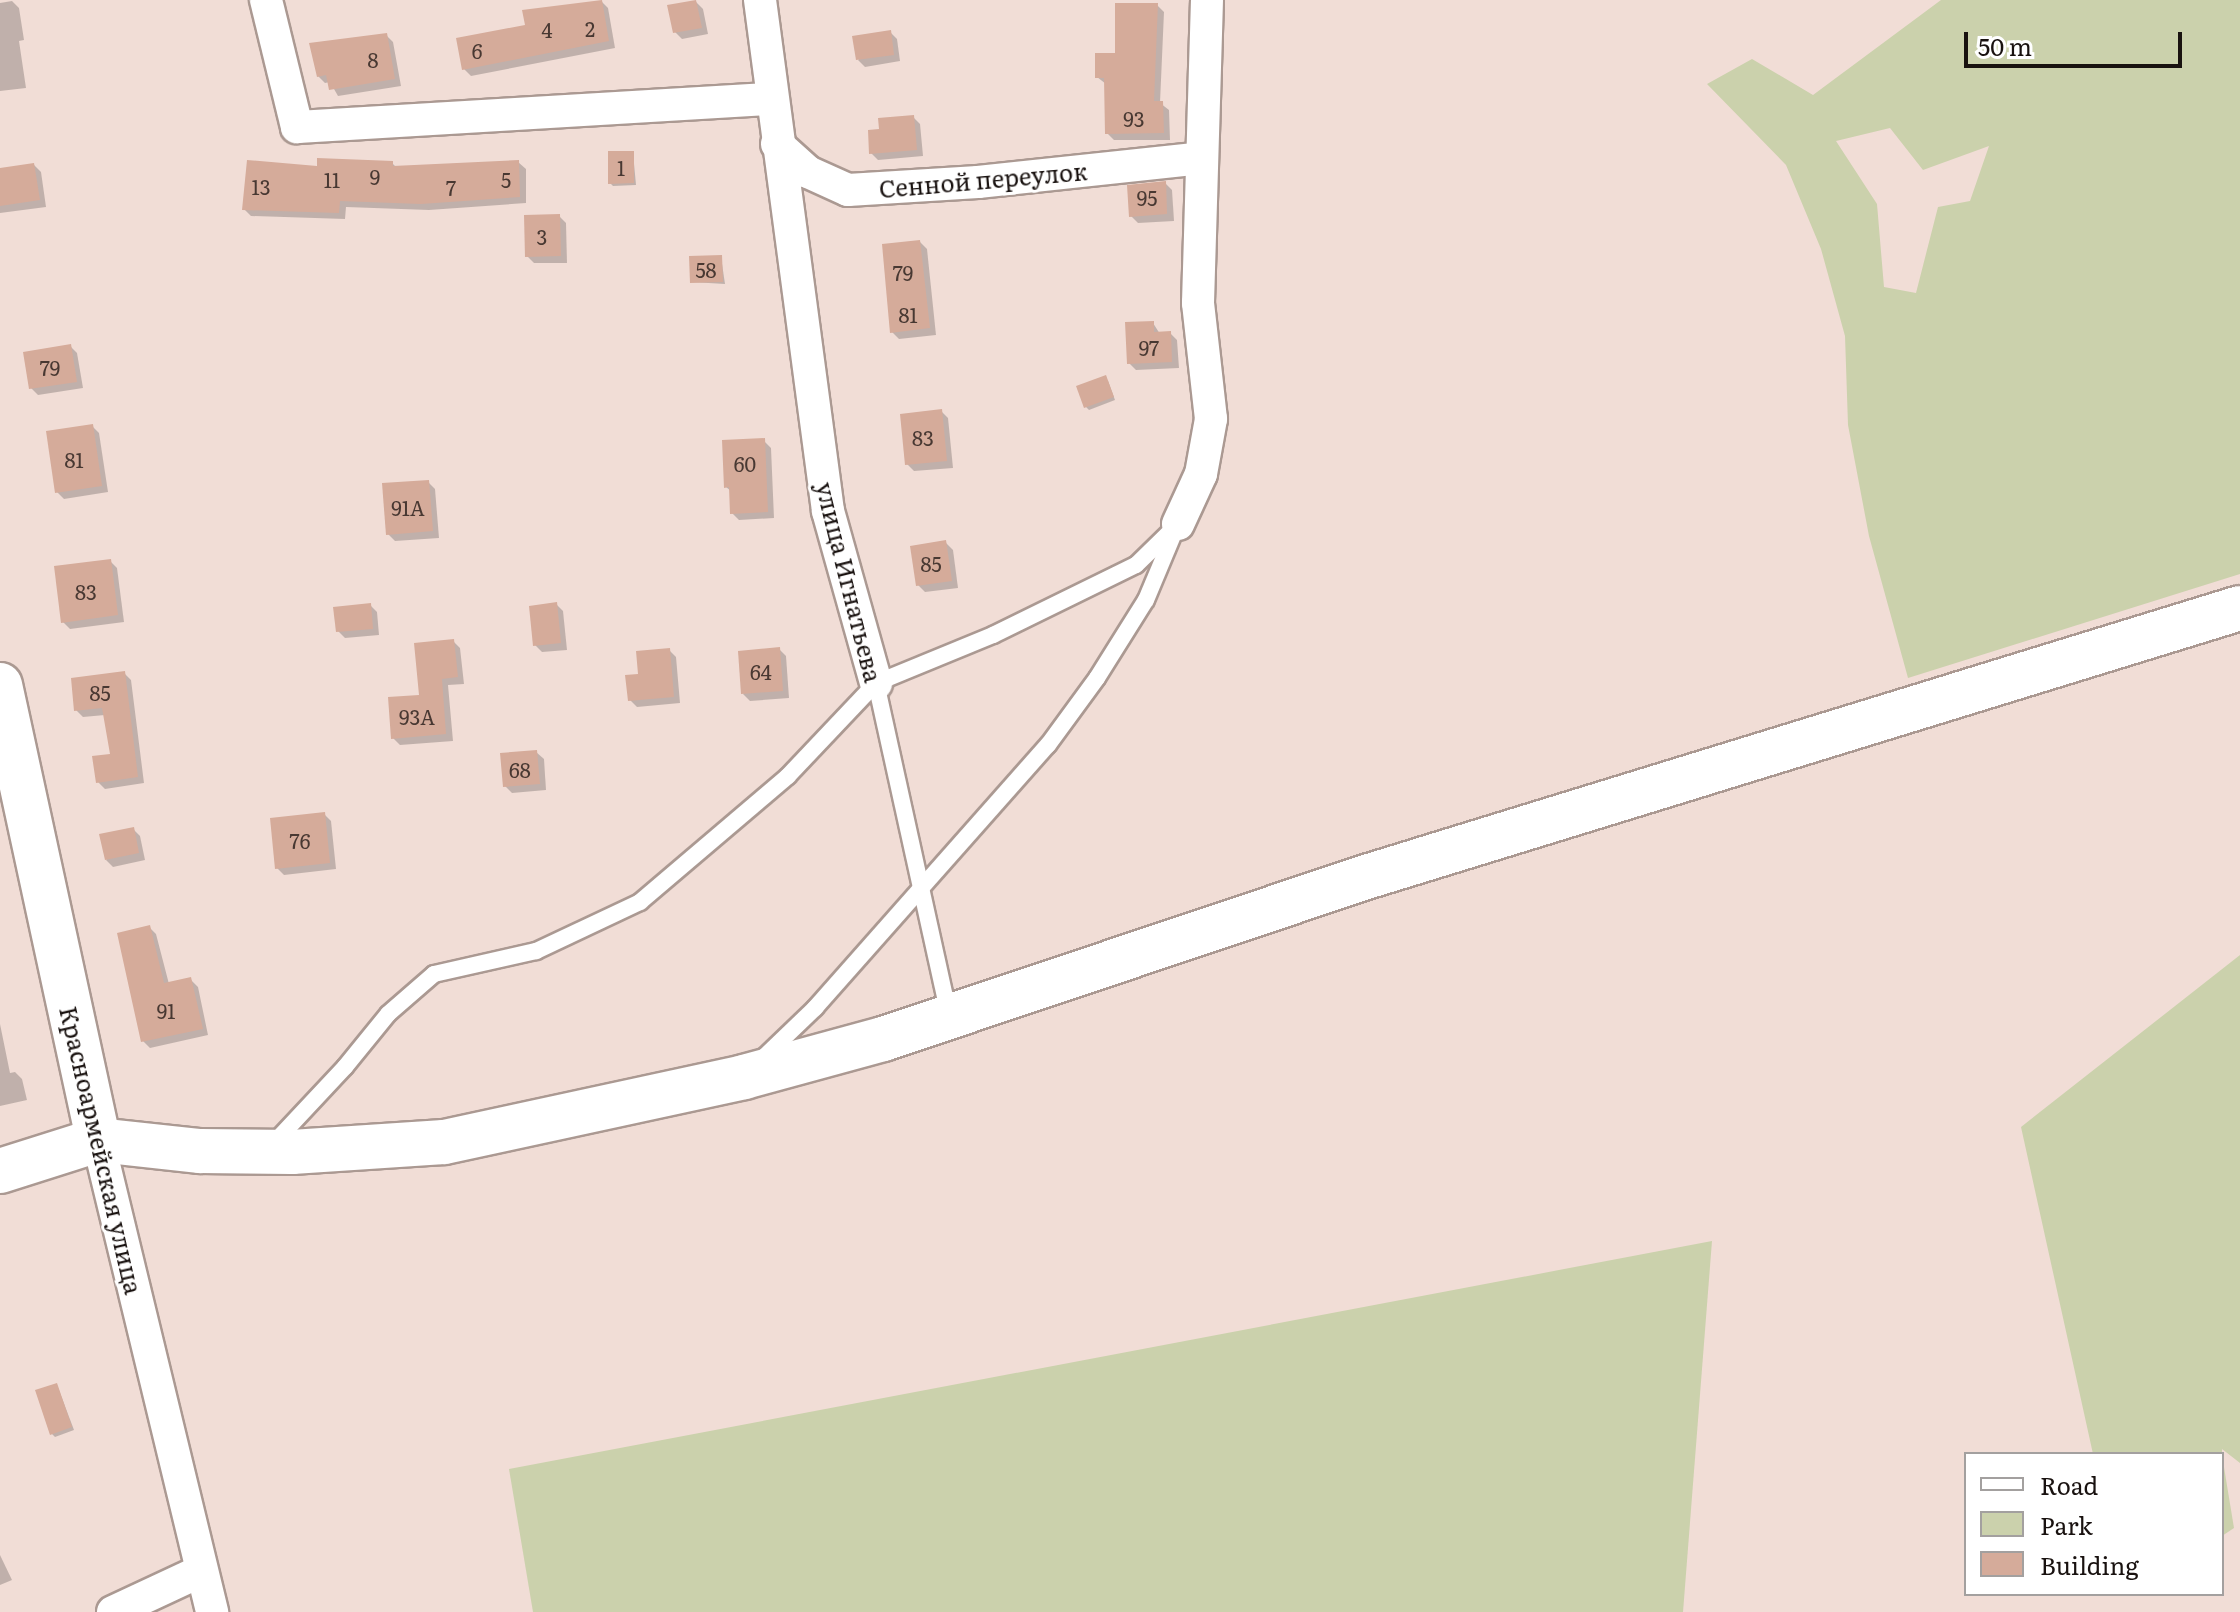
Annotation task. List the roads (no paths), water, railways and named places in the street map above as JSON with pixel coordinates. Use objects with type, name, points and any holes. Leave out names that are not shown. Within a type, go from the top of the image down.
[{"type":"street","points":[[266,0],[297,127],[772,99]]},
{"type":"street","name":"улица Игнатьева","points":[[760,0],[828,511],[876,683]]},
{"type":"street","points":[[1178,524],[1201,474],[1211,419],[1198,303],[1207,0]]},
{"type":"street","name":"Сенной переулок","points":[[777,144],[808,172],[848,190],[978,182],[1202,158]]},
{"type":"street","points":[[0,1171],[98,1140],[200,1151],[266,1152],[444,1142],[744,1077],[950,1016],[1366,877],[2240,608]]},
{"type":"street","name":"Красноармейская улица","points":[[0,685],[98,1140],[212,1612]]},
{"type":"street","points":[[113,1612],[201,1571]]},
{"type":"lane","points":[[266,1152],[345,1067],[388,1014],[434,974],[536,951],[640,902],[788,776],[876,683],[993,635],[1136,565],[1178,524]]},
{"type":"lane","points":[[744,1077],[815,1008],[1048,745],[1097,678],[1146,600],[1178,524]]},
{"type":"lane","name":"улица Игнатьева","points":[[876,683],[950,1016]]}]
